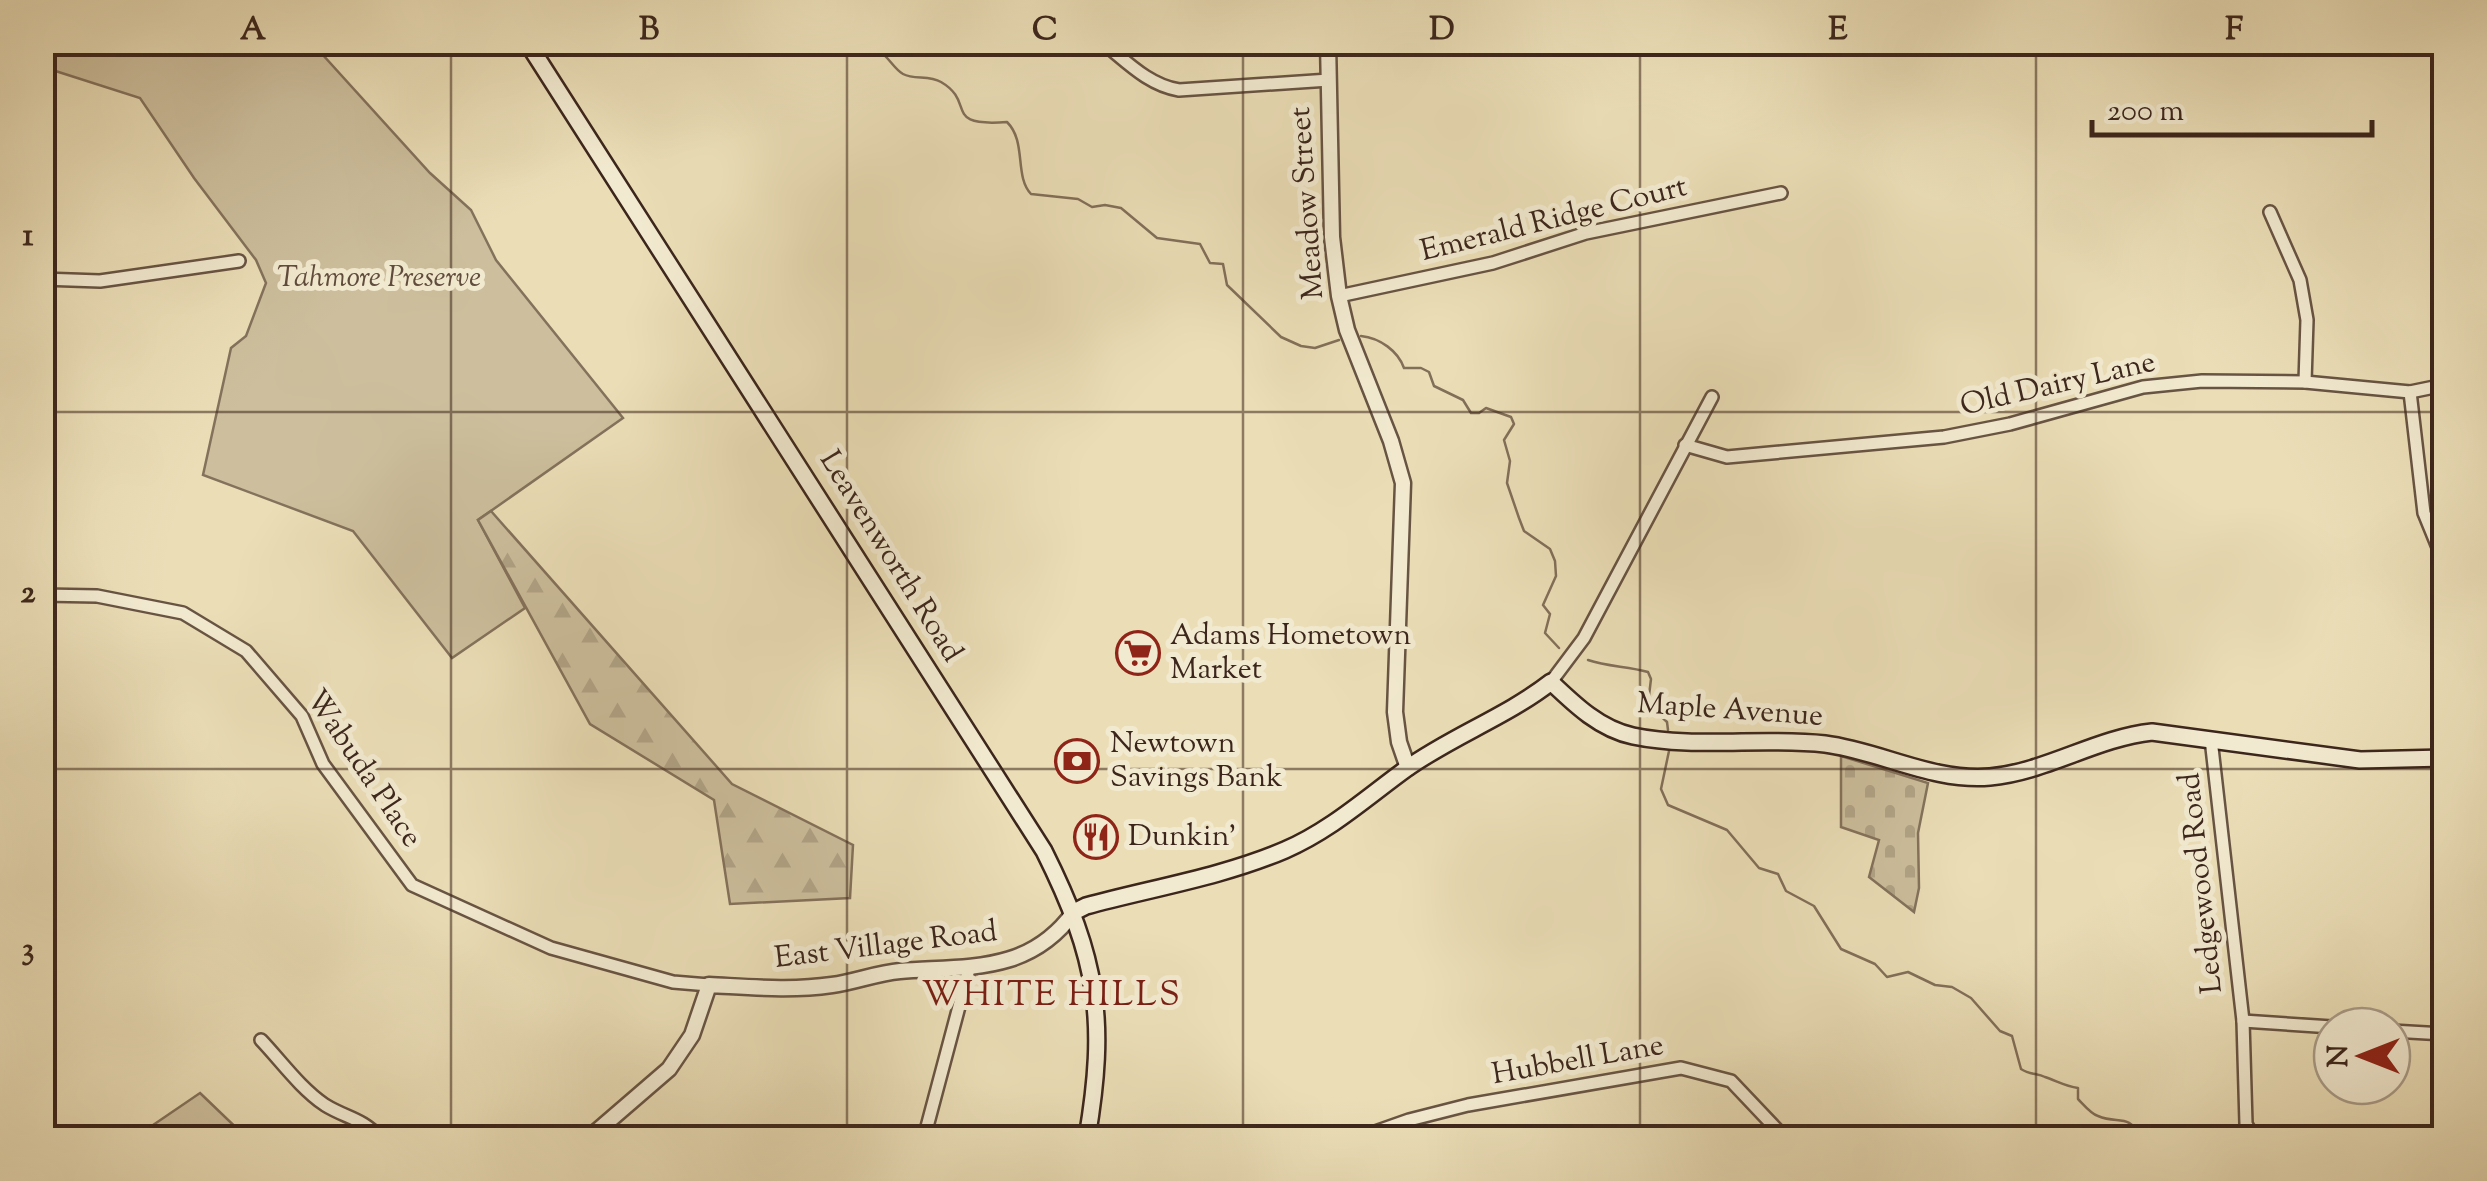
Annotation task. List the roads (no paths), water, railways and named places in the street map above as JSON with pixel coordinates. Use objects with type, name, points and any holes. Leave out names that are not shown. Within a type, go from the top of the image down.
[{"type":"main road","name":"Leavenworth Road","points":[[527,42],[1024,816],[1074,912],[1091,973],[1098,1023],[1098,1060],[1087,1138]]},
{"type":"main road","points":[[1074,912],[1282,851],[1344,817],[1408,768],[1512,710],[1551,682]]},
{"type":"main road","name":"Maple Avenue","points":[[1551,682],[1596,721],[1630,736],[1827,744],[1952,776],[1995,776],[2126,735],[2152,732],[2360,760],[2444,758]]},
{"type":"street","points":[[1102,42],[1162,87],[1179,90],[1329,80]]},
{"type":"street","name":"Meadow Street","points":[[1328,42],[1332,237],[1339,296],[1347,330],[1392,441],[1403,483],[1395,712],[1398,742],[1408,768]]},
{"type":"street","name":"Emerald Ridge Court","points":[[1339,296],[1493,263],[1586,233],[1781,193]]},
{"type":"street","points":[[2270,212],[2300,280],[2307,320],[2305,382]]},
{"type":"street","points":[[42,280],[100,281],[239,261]]},
{"type":"street","name":"Old Dairy Lane","points":[[1684,445],[1727,457],[1944,437],[2010,424],[2143,387],[2202,382],[2305,382],[2410,392],[2444,385]]},
{"type":"street","points":[[2410,392],[2424,513],[2444,562]]},
{"type":"street","points":[[1551,682],[1584,638],[1712,398]]},
{"type":"street","name":"Wabuda Place","points":[[42,594],[97,596],[184,613],[246,651],[302,716],[323,764],[412,885],[551,948],[655,978],[708,985]]},
{"type":"street","name":"Ledgewood Road","points":[[2211,738],[2243,1021],[2246,1124],[2254,1138]]},
{"type":"street","name":"East Village Road","points":[[708,985],[790,989],[834,985],[896,971],[969,969],[1019,958],[1059,933],[1074,912]]},
{"type":"street","points":[[924,1138],[969,969]]},
{"type":"street","points":[[589,1138],[670,1069],[692,1036],[708,985]]},
{"type":"street","name":"Ledgewood Road","points":[[2243,1021],[2312,1026]]},
{"type":"street","points":[[2412,1032],[2444,1034]]},
{"type":"street","points":[[261,1040],[309,1092],[327,1106],[366,1123],[380,1138]]},
{"type":"street","name":"Hubbell Lane","points":[[1358,1138],[1468,1105],[1681,1068],[1731,1081],[1785,1138]]},
{"type":"waterway","points":[[843,42],[853,48],[880,52],[907,76],[941,82],[974,121],[1007,122],[1017,139],[1023,178],[1031,194],[1078,199],[1092,207],[1121,208],[1157,238],[1200,244],[1210,263],[1223,264],[1227,285],[1281,337],[1315,348],[1339,340]]},
{"type":"waterway","points":[[1361,336],[1387,346],[1404,368],[1429,372],[1434,386],[1463,400],[1471,413],[1486,408],[1511,417],[1514,424],[1504,440],[1510,461],[1507,483],[1524,531],[1550,549],[1555,561],[1556,576],[1543,605],[1550,614],[1545,633],[1559,648]]},
{"type":"waterway","points":[[1588,660],[1648,672],[1648,704],[1667,722],[1668,730]]},
{"type":"waterway","points":[[1669,751],[1661,789],[1668,805],[1727,830],[1759,868],[1778,874],[1786,891],[1814,906],[1841,949],[1875,964],[1887,977],[1908,972],[1971,998],[2000,1031],[2012,1036],[2021,1069],[2078,1088],[2078,1099],[2095,1115],[2127,1122],[2141,1138]]},
{"type":"place","name":"Adams Hometown Market","points":[[1138,653]]},
{"type":"place","name":"Newtown Savings Bank","points":[[1077,761]]},
{"type":"place","name":"Dunkin'","points":[[1096,837]]},
{"type":"district","name":"WHITE HILLS","points":[[1052,996]]},
{"type":"park label","name":"Tahmore Preserve","points":[[379,278]]}]
